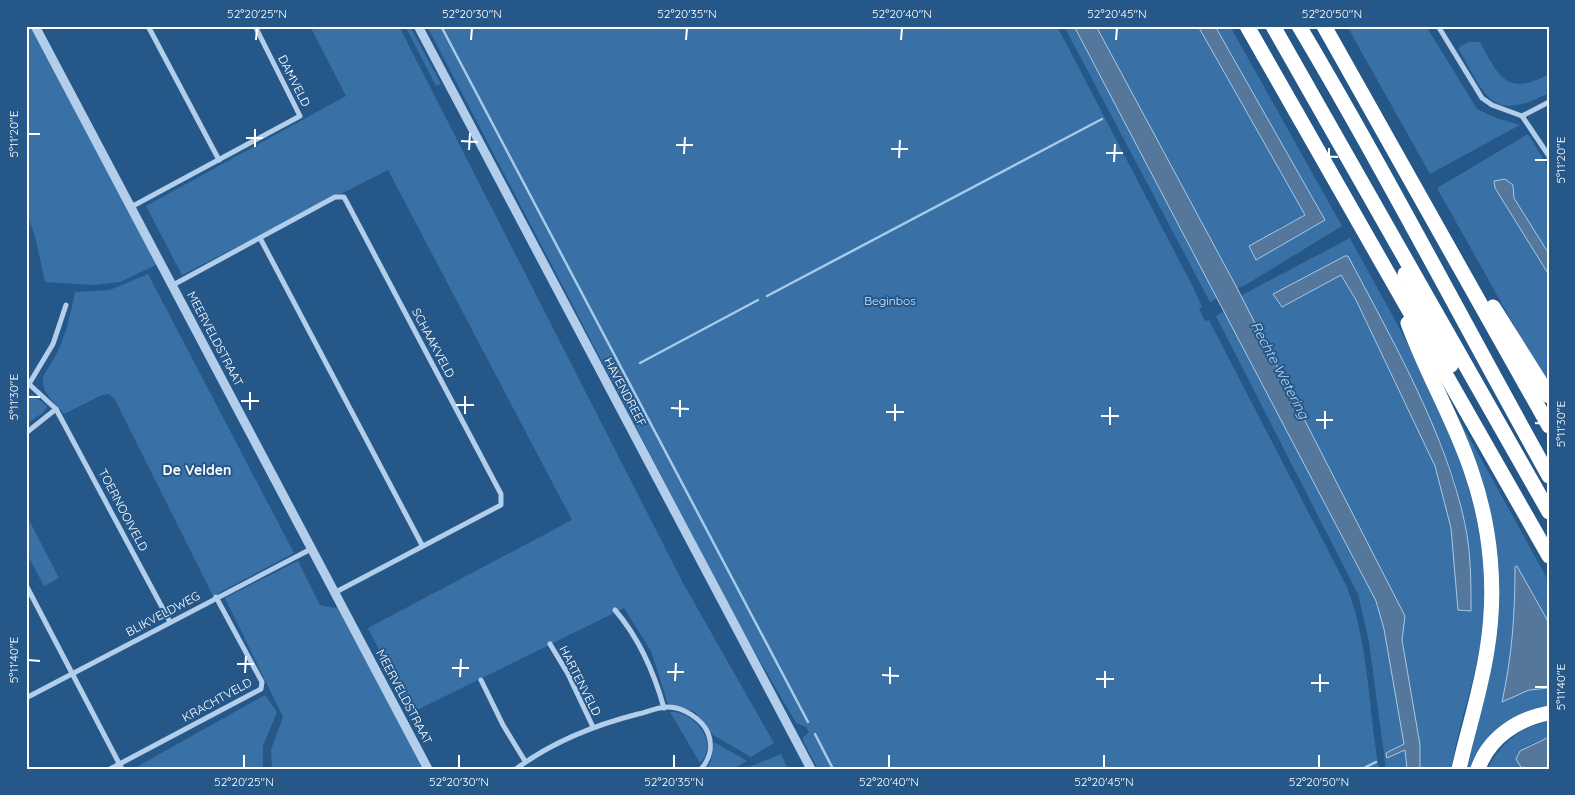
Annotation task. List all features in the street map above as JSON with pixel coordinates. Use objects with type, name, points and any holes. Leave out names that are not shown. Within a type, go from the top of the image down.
[{"type":"highway","points":[[1247,26],[1549,556]]},
{"type":"highway","points":[[1273,26],[1361,180],[1524,511]]},
{"type":"highway","points":[[1299,26],[1400,202],[1549,476]]},
{"type":"highway","points":[[1324,26],[1549,426]]},
{"type":"highway","points":[[1378,214],[1549,512]]},
{"type":"highway","points":[[1453,253],[1500,317],[1549,396]]},
{"type":"highway","points":[[1396,288],[1418,352],[1471,468],[1481,499],[1487,535],[1491,569],[1488,649],[1459,769]]},
{"type":"highway","points":[[1478,769],[1486,753],[1506,731],[1519,722],[1549,713]]},
{"type":"street","points":[[148,26],[219,160]]},
{"type":"street","name":"DAMVELD","points":[[131,207],[300,116],[255,26]]},
{"type":"street","name":"HAVENDREEF","points":[[418,26],[811,769]]},
{"type":"street","points":[[1438,26],[1482,98],[1492,105],[1522,116],[1549,156]]},
{"type":"street","name":"MEERVELDSTRAAT","points":[[38,27],[428,769]]},
{"type":"street","points":[[1522,116],[1549,102]]},
{"type":"street","name":"SCHAAKVELD","points":[[173,285],[336,197],[344,197],[492,476],[501,494],[501,505],[334,593]]},
{"type":"street","points":[[260,238],[422,545]]},
{"type":"street","name":"TOERNOOIVELD","points":[[66,305],[53,344],[28,387],[56,409],[170,622]]},
{"type":"street","points":[[26,433],[56,409]]},
{"type":"street","name":"BLIKVELDWEG","points":[[26,698],[311,549]]},
{"type":"street","points":[[26,585],[121,767]]},
{"type":"street","name":"KRACHTVELD","points":[[110,769],[121,767],[261,689],[262,682],[216,597]]},
{"type":"street","points":[[615,610],[635,636],[654,674],[664,708]]},
{"type":"street","name":"HARTENVELD","points":[[550,644],[568,674],[593,727]]},
{"type":"street","points":[[481,680],[525,761]]},
{"type":"street","name":"HARTENVELD","points":[[516,769],[525,761],[593,727],[664,708],[685,712],[699,720],[704,726],[708,734],[710,752],[706,763],[701,769]]},
{"type":"green space","points":[[26,26],[30,26],[158,264],[120,282],[94,285],[45,282],[35,236],[26,211]]},
{"type":"green space","points":[[310,26],[399,26],[683,583],[774,743],[751,757],[713,735],[695,712],[668,704],[651,651],[624,608],[411,713],[368,628],[572,520],[388,170],[182,275],[146,206],[346,96]]},
{"type":"green space","points":[[405,26],[410,26],[441,84],[436,86]]},
{"type":"green space","name":"Beginbos","points":[[427,26],[1057,26],[1192,285],[1202,307],[1199,309],[1205,321],[1209,320],[1347,587],[1360,631],[1379,769],[818,769],[803,741],[803,737],[809,732],[806,727],[796,723],[743,632]]},
{"type":"green space","points":[[1064,26],[1074,26],[1217,298],[1210,302]]},
{"type":"green space","points":[[1096,26],[1198,26],[1305,215],[1279,228],[1257,259],[1325,220],[1215,26],[1230,26],[1342,226],[1244,286],[1237,288]]},
{"type":"green space","points":[[1347,26],[1426,26],[1477,109],[1496,118],[1520,125],[1430,174]]},
{"type":"green space","points":[[1469,42],[1480,42],[1499,74],[1506,80],[1523,84],[1535,81],[1549,74],[1549,93],[1514,106],[1502,105],[1492,100],[1484,92],[1459,50],[1460,46]]},
{"type":"green space","points":[[1528,134],[1549,168],[1549,254],[1514,198],[1494,182],[1495,188],[1549,275],[1549,382],[1534,361],[1437,188]]},
{"type":"green space","points":[[1350,238],[1424,376],[1446,425],[1465,475],[1478,526],[1485,578],[1483,629],[1480,647],[1451,769],[1420,769],[1420,745],[1402,640],[1405,616],[1240,296]],"holes":[[[1345,256],[1441,443],[1455,482],[1466,525],[1471,569],[1471,611],[1458,609],[1451,528],[1435,466],[1356,300],[1341,274],[1283,307],[1274,294]]]},
{"type":"green space","points":[[148,274],[294,553],[213,596],[114,398],[109,394],[102,395],[64,414],[45,391],[44,387],[43,379],[64,337],[75,292],[110,290]]},
{"type":"green space","points":[[1224,311],[1376,601],[1384,629],[1404,744],[1386,753],[1387,758],[1406,750],[1407,769],[1386,769],[1369,642],[1358,594],[1216,316]]},
{"type":"green space","points":[[1436,377],[1549,582],[1549,623],[1519,569],[1515,567],[1512,634],[1502,701],[1529,690],[1549,688],[1549,709],[1523,716],[1475,769],[1465,769],[1475,718],[1491,542]]},
{"type":"green space","points":[[32,394],[47,406],[44,412],[26,424],[26,400]]},
{"type":"green space","points":[[30,522],[59,578],[44,586],[26,552],[26,524]]},
{"type":"green space","points":[[298,561],[320,605],[340,609],[423,769],[272,769],[271,750],[283,717],[225,598]]},
{"type":"green space","points":[[265,695],[277,712],[263,746],[263,769],[133,769]]},
{"type":"green space","points":[[670,712],[688,716],[702,730],[706,738],[707,747],[700,763]]},
{"type":"green space","points":[[1549,721],[1549,737],[1526,748],[1516,759],[1522,769],[1487,769],[1499,751],[1512,738],[1529,727]]},
{"type":"green space","points":[[714,742],[747,761],[733,769],[706,769],[711,761]]},
{"type":"green space","points":[[781,754],[788,769],[745,769],[749,767]]},
{"type":"shaded area","points":[[1074,26],[1096,26],[1237,288],[1405,616],[1402,640],[1420,745],[1420,769],[1407,769],[1405,750],[1387,758],[1386,753],[1404,744],[1384,629],[1376,601]]},
{"type":"shaded area","points":[[1198,26],[1215,26],[1325,220],[1256,260],[1249,246],[1305,215]]},
{"type":"shaded area","points":[[1505,179],[1513,185],[1514,198],[1549,254],[1549,275],[1495,188],[1494,181]]},
{"type":"shaded area","points":[[1348,256],[1399,353],[1445,455],[1467,535],[1471,611],[1458,610],[1451,528],[1435,466],[1356,300],[1341,275],[1282,307],[1273,294]]},
{"type":"shaded area","points":[[1517,566],[1549,623],[1549,688],[1529,690],[1502,702],[1511,652],[1515,567]]},
{"type":"shaded area","points":[[1549,737],[1549,769],[1522,769],[1516,759],[1520,751]]},
{"type":"waterway","points":[[441,26],[808,722]]},
{"type":"waterway","points":[[767,296],[1102,119]]},
{"type":"waterway","points":[[640,363],[758,300]]},
{"type":"waterway","points":[[815,734],[833,769]]},
{"type":"waterway","points":[[1362,769],[1376,762]]},
{"type":"district","name":"De Velden","points":[[197,470]]},
{"type":"water label","name":"Rechte Wetering","points":[[1280,370]]}]
